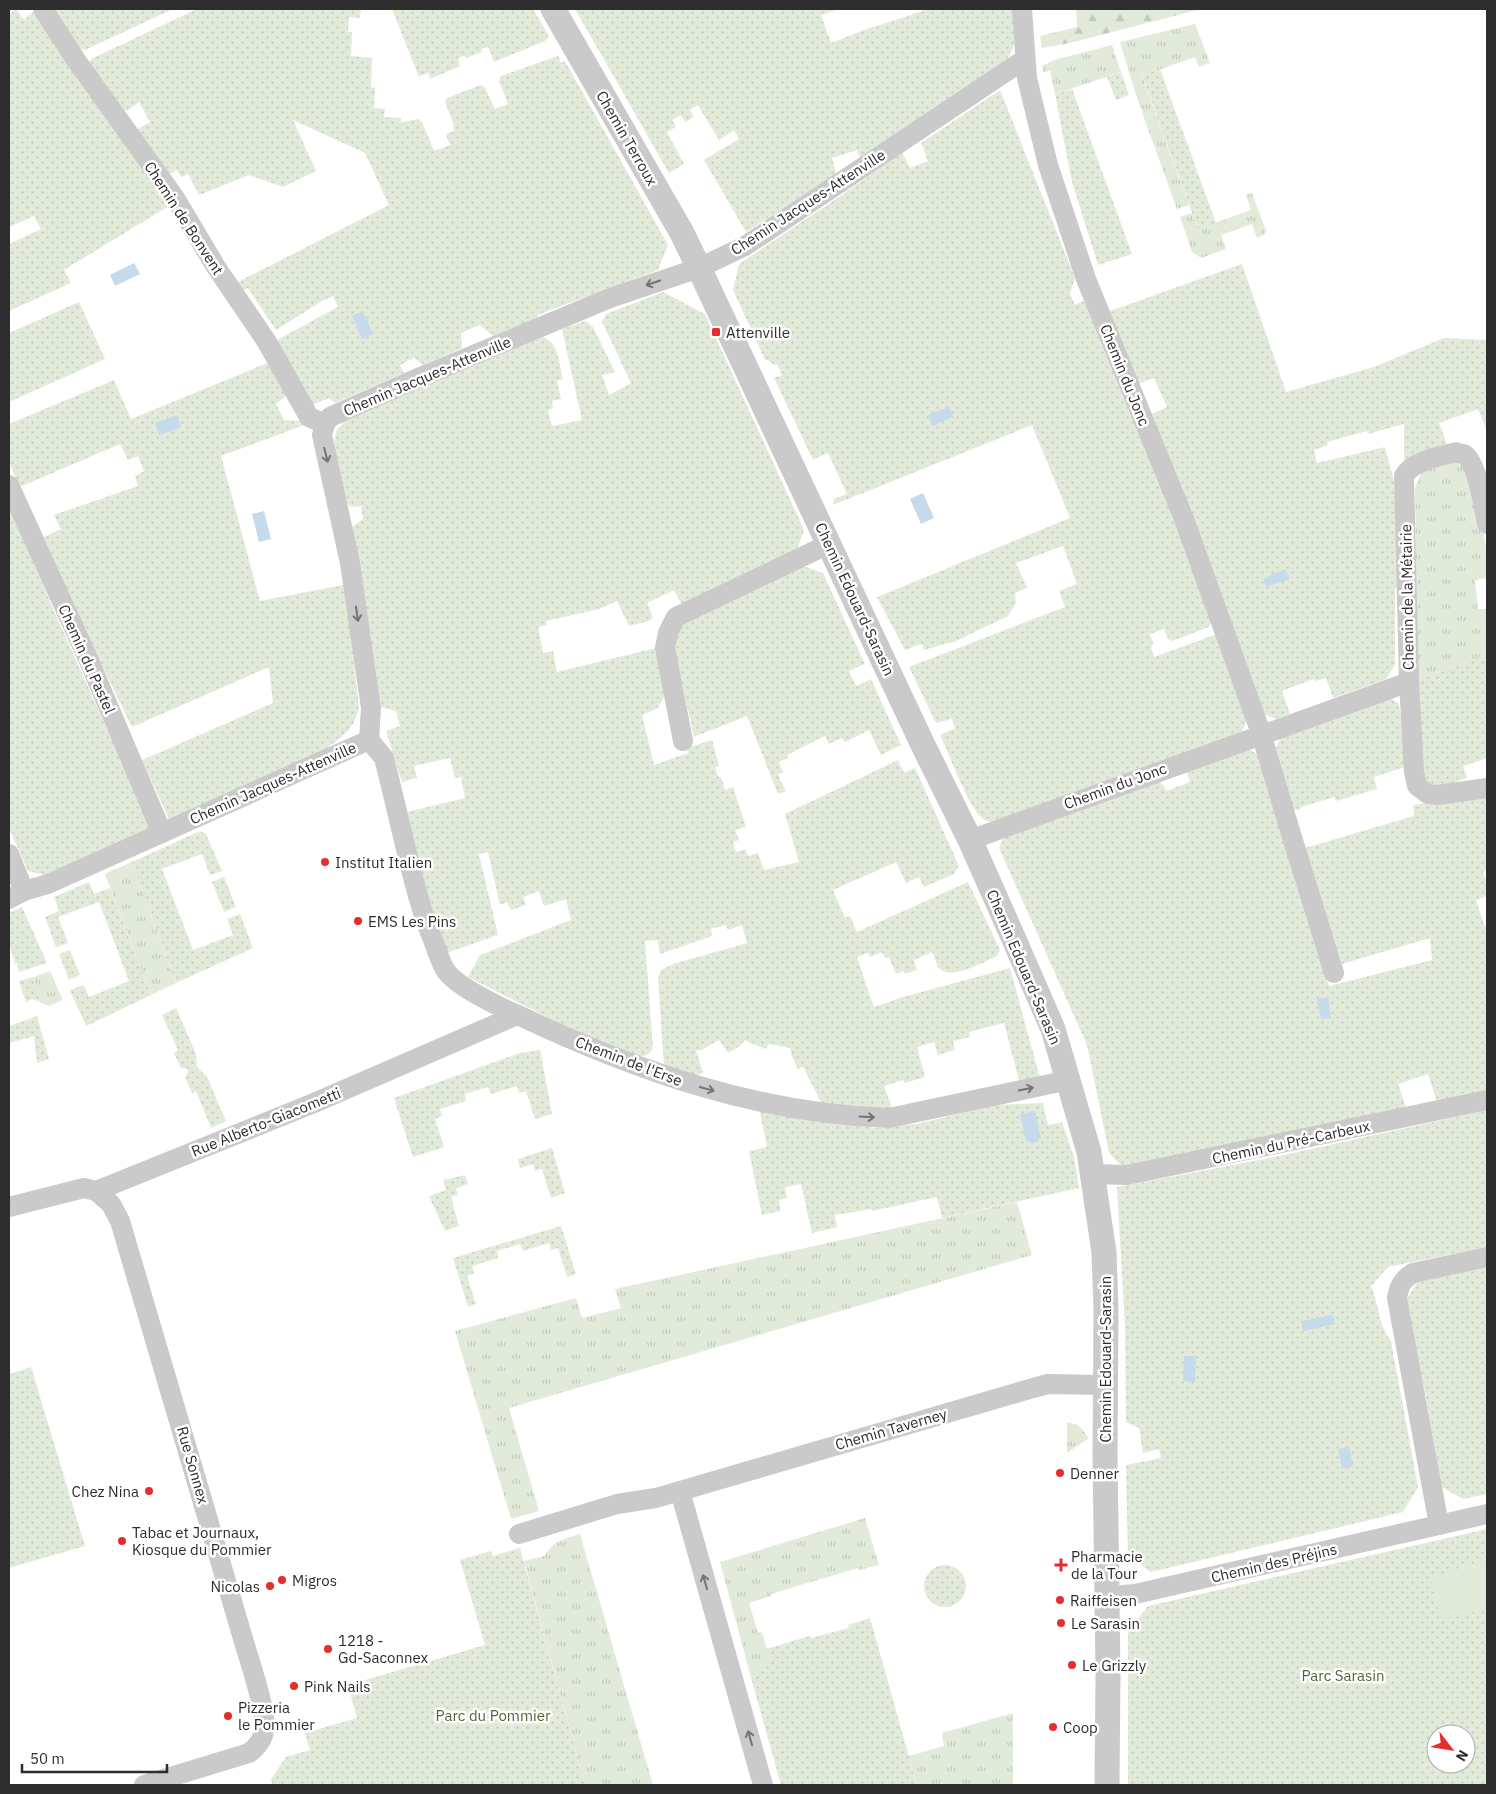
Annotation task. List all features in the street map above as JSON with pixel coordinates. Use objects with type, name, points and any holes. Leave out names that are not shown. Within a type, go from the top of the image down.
[{"type":"street","name":"Chemin de Bonvent","points":[[43,9],[76,60],[175,198],[216,267],[267,342],[310,417],[325,424]]},
{"type":"street","name":"Chemin Terroux","points":[[553,9],[682,233],[699,268]]},
{"type":"street","name":"Chemin du Jonc","points":[[1022,9],[1027,78],[1048,165],[1086,279],[1184,519],[1262,734],[1334,973]]},
{"type":"street","name":"Chemin Jacques-Attenville","points":[[16,895],[48,884],[162,834],[369,740],[371,708],[350,563],[322,435],[325,424],[330,417],[610,298],[699,268],[745,246],[778,222],[1025,59]]},
{"type":"street","name":"Chemin Edouard-Sarasin","points":[[699,268],[922,743],[970,840],[1053,1029],[1089,1152],[1104,1252],[1106,1309],[1107,1785]]},
{"type":"street","name":"Chemin de la Métairie","points":[[1487,524],[1479,484],[1470,462],[1464,454],[1456,452],[1407,470],[1404,476],[1409,682],[1414,772],[1417,786],[1428,794],[1438,795],[1487,788]]},
{"type":"street","name":"Chemin du Pastel","points":[[9,485],[90,663],[162,834]]},
{"type":"street","points":[[683,741],[665,648],[668,633],[676,617],[829,544]]},
{"type":"street","name":"Chemin du Jonc","points":[[970,840],[1409,682]]},
{"type":"street","name":"Chemin de l'Erse","points":[[369,740],[384,758],[422,913],[446,970],[483,998],[517,1015],[674,1080],[728,1095],[800,1110],[889,1118],[1069,1080]]},
{"type":"street","points":[[9,854],[16,895]]},
{"type":"street","name":"Rue Alberto-Giacometti","points":[[9,1206],[84,1188],[96,1191],[314,1103],[517,1015]]},
{"type":"street","name":"Chemin du Pré-Carbeux","points":[[1093,1174],[1127,1175],[1487,1100]]},
{"type":"street","name":"Rue Sonnex","points":[[96,1191],[111,1204],[120,1221],[239,1623],[258,1691],[264,1722],[261,1740],[249,1753],[144,1785]]},
{"type":"street","points":[[1439,1525],[1397,1298],[1398,1287],[1412,1273],[1487,1257]]},
{"type":"street","name":"Chemin Taverney","points":[[519,1534],[617,1504],[680,1492],[1048,1384],[1105,1385]]},
{"type":"street","points":[[680,1492],[763,1785]]},
{"type":"street","name":"Chemin des Préjins","points":[[1108,1596],[1135,1594],[1487,1514]]},
{"type":"green space","points":[[16,9],[24,20],[33,12],[40,13],[172,204],[64,270],[71,283],[9,311],[9,244],[41,229],[34,216],[9,227],[9,15]]},
{"type":"green space","points":[[55,9],[173,9],[85,50],[78,48]]},
{"type":"green space","points":[[197,9],[361,9],[360,18],[349,17],[348,32],[352,32],[351,56],[372,58],[371,87],[375,88],[374,108],[385,109],[384,117],[401,118],[401,123],[419,119],[434,151],[450,145],[446,134],[454,131],[454,125],[445,102],[447,98],[481,85],[485,88],[495,109],[508,104],[499,81],[501,76],[558,56],[561,63],[565,61],[668,245],[658,270],[537,315],[538,319],[493,336],[480,325],[461,333],[462,348],[423,365],[414,358],[400,365],[404,373],[335,403],[329,398],[312,405],[273,342],[338,307],[333,296],[276,330],[248,288],[241,291],[236,283],[389,205],[365,153],[293,120],[316,171],[283,187],[249,175],[199,195],[188,174],[181,177],[177,170],[167,175],[136,130],[150,122],[139,102],[127,111],[118,108],[88,68],[91,59]]},
{"type":"green space","points":[[392,9],[418,9],[420,11],[425,9],[533,9],[549,36],[545,41],[494,62],[488,47],[481,49],[482,52],[466,58],[464,56],[458,58],[460,66],[430,79],[428,73],[419,77]]},
{"type":"green space","points":[[575,9],[839,9],[821,15],[831,43],[929,9],[1014,9],[1015,44],[1006,62],[860,158],[857,150],[832,158],[836,174],[746,232],[704,160],[739,139],[734,130],[719,140],[698,105],[690,110],[694,117],[685,122],[681,115],[672,120],[676,127],[667,132],[684,164],[669,173]]},
{"type":"green space","points":[[1076,9],[1201,9],[1070,43],[1042,48],[1040,36],[1077,27]]},
{"type":"green space","points":[[1195,24],[1210,63],[1199,67],[1195,57],[1142,76],[1189,205],[1177,209],[1138,101],[1120,42]]},
{"type":"green space","points":[[1112,45],[1121,72],[1055,94],[1050,71],[1043,72],[1042,66],[1054,60]]},
{"type":"green space","points":[[1160,69],[1216,223],[1198,229],[1142,75]]},
{"type":"green space","points":[[1121,72],[1129,95],[1116,100],[1107,77]]},
{"type":"green space","points":[[1072,89],[1132,254],[1098,265],[1072,182],[1055,94]]},
{"type":"green space","points":[[1000,90],[1075,278],[1070,294],[1075,305],[1086,300],[1184,545],[1212,621],[1209,627],[1172,641],[1168,639],[1164,629],[1150,634],[1154,657],[1217,634],[1248,719],[1241,733],[999,822],[983,819],[970,802],[940,735],[955,728],[952,719],[936,723],[909,667],[1065,607],[1059,591],[1077,584],[1063,546],[1016,563],[1027,588],[1015,593],[1016,603],[1008,616],[956,641],[924,650],[922,644],[905,650],[877,597],[1070,518],[1032,425],[833,505],[834,499],[847,494],[828,453],[813,460],[774,378],[782,375],[777,364],[774,365],[765,360],[733,290],[739,264],[902,152],[910,168],[928,161],[921,143]]},
{"type":"green space","points":[[1252,193],[1266,231],[1264,235],[1257,238],[1252,224],[1221,235],[1226,249],[1201,258],[1192,252],[1180,217],[1192,213],[1198,229],[1251,210],[1246,195]]},
{"type":"green space","points":[[1242,264],[1286,392],[1374,367],[1444,338],[1487,340],[1487,431],[1478,409],[1439,423],[1447,444],[1404,461],[1404,424],[1368,434],[1367,431],[1327,442],[1328,445],[1314,450],[1317,463],[1385,447],[1397,493],[1400,587],[1395,588],[1395,665],[1386,679],[1333,698],[1326,678],[1316,681],[1314,679],[1282,691],[1290,714],[1275,719],[1263,713],[1152,414],[1167,407],[1154,378],[1137,384],[1110,311]]},
{"type":"green space","points":[[663,292],[705,314],[804,530],[797,550],[682,605],[674,590],[647,603],[653,617],[649,621],[629,626],[617,601],[599,609],[546,621],[547,625],[538,627],[543,653],[553,651],[557,672],[656,648],[666,693],[658,708],[642,715],[654,765],[688,753],[687,748],[712,740],[719,766],[715,767],[718,777],[721,777],[725,790],[733,787],[746,827],[735,830],[739,840],[733,842],[736,852],[745,849],[748,856],[758,853],[764,870],[799,862],[785,814],[898,760],[904,773],[915,768],[959,866],[954,874],[924,887],[919,877],[906,883],[896,862],[833,890],[845,918],[850,916],[857,932],[968,882],[1000,950],[997,956],[958,972],[943,971],[938,967],[932,952],[914,960],[917,970],[905,974],[904,971],[896,974],[889,957],[885,958],[882,952],[870,957],[868,953],[857,957],[873,1005],[874,1007],[903,997],[1010,968],[1040,1078],[1020,1084],[1004,1023],[969,1032],[970,1037],[953,1041],[955,1050],[938,1055],[934,1042],[917,1047],[925,1077],[905,1083],[903,1080],[884,1086],[893,1110],[822,1104],[803,1067],[798,1069],[790,1048],[769,1044],[766,1049],[745,1040],[740,1046],[728,1053],[719,1040],[700,1051],[699,1049],[696,1051],[703,1072],[694,1078],[664,1067],[658,978],[661,970],[673,964],[747,943],[742,925],[728,930],[726,925],[711,929],[712,936],[660,954],[658,940],[645,941],[653,1048],[646,1055],[637,1056],[559,1023],[468,977],[480,955],[571,920],[566,899],[544,906],[539,891],[523,897],[526,905],[511,910],[507,902],[500,905],[488,852],[479,854],[498,935],[446,953],[435,927],[407,812],[465,798],[461,777],[455,778],[450,758],[414,766],[417,778],[402,782],[386,731],[400,726],[396,711],[381,707],[353,538],[352,527],[363,519],[361,506],[352,507],[346,503],[334,446],[336,431],[347,419],[462,369],[543,337],[555,349],[563,379],[557,381],[561,399],[552,401],[553,408],[548,410],[552,426],[582,420],[562,329],[585,321],[593,327],[615,372],[602,375],[609,395],[631,383],[602,322],[606,314]]},
{"type":"green space","points":[[79,302],[105,359],[9,402],[9,333]]},
{"type":"green space","points":[[270,362],[287,395],[276,404],[284,420],[302,421],[304,425],[221,456],[260,601],[343,585],[348,608],[359,707],[354,722],[342,737],[324,750],[169,819],[142,760],[273,703],[269,667],[132,727],[93,647],[44,537],[61,529],[54,515],[138,486],[135,476],[144,471],[138,456],[128,460],[120,444],[20,487],[9,462],[9,424],[114,380],[131,419]]},
{"type":"green space","points":[[1457,462],[1469,473],[1482,521],[1487,556],[1486,578],[1475,580],[1478,609],[1487,609],[1487,654],[1418,680],[1415,488],[1422,471]]},
{"type":"green space","points":[[9,505],[151,827],[45,875],[28,871],[9,828]]},
{"type":"green space","points":[[803,566],[823,573],[865,664],[849,671],[856,686],[871,679],[901,745],[881,755],[869,730],[845,742],[842,738],[829,744],[825,736],[787,755],[788,758],[779,762],[783,772],[778,775],[786,791],[778,794],[747,716],[694,737],[673,644],[683,624]]},
{"type":"green space","points":[[1487,654],[1487,758],[1463,766],[1467,778],[1440,788],[1428,783],[1423,777],[1418,680]]},
{"type":"green space","points":[[1388,696],[1399,704],[1408,766],[1374,777],[1377,789],[1336,801],[1334,797],[1302,807],[1299,810],[1293,809],[1276,749],[1281,735]]},
{"type":"green space","points":[[1247,748],[1259,755],[1329,986],[1432,960],[1430,938],[1342,964],[1305,848],[1414,816],[1413,805],[1487,793],[1487,870],[1483,872],[1487,883],[1487,896],[1476,900],[1485,927],[1487,926],[1487,1094],[1438,1105],[1428,1074],[1398,1084],[1407,1110],[1125,1167],[1117,1162],[1109,1152],[1087,1045],[999,848],[1005,835],[1156,779],[1164,786],[1166,791],[1190,782],[1186,769]]},
{"type":"green space","points":[[200,831],[206,834],[222,871],[210,875],[202,854],[162,869],[193,950],[233,935],[227,919],[240,914],[253,948],[176,983],[132,862]]},
{"type":"green space","points":[[132,862],[176,983],[151,995],[105,874]]},
{"type":"green space","points":[[224,877],[236,907],[224,912],[212,882]]},
{"type":"green space","points":[[89,882],[94,894],[110,888],[151,995],[86,1026],[70,990],[84,985],[89,997],[129,981],[99,902],[58,917],[68,943],[56,947],[45,917],[59,911],[54,897]]},
{"type":"green space","points":[[22,907],[47,963],[19,972],[9,943],[9,913]]},
{"type":"green space","points":[[70,950],[80,975],[69,980],[59,954]]},
{"type":"green space","points":[[50,971],[63,1000],[49,1006],[40,1002],[34,977]]},
{"type":"green space","points":[[34,977],[40,1002],[32,999],[26,1002],[19,981]]},
{"type":"green space","points":[[176,1008],[196,1054],[197,1067],[207,1077],[226,1121],[211,1128],[196,1091],[192,1093],[185,1077],[188,1070],[181,1068],[174,1053],[178,1050],[162,1015]]},
{"type":"green space","points":[[37,1016],[49,1059],[37,1063],[34,1036],[9,1043],[9,1026]]},
{"type":"green space","points":[[540,1050],[552,1114],[535,1119],[526,1091],[519,1093],[517,1086],[491,1094],[488,1087],[465,1094],[466,1101],[440,1109],[442,1116],[435,1119],[444,1147],[413,1157],[394,1098],[520,1053]]},
{"type":"green space","points":[[1043,1103],[1048,1125],[1062,1122],[1074,1157],[1079,1188],[942,1218],[937,1197],[872,1211],[871,1209],[835,1215],[837,1227],[812,1233],[801,1184],[785,1187],[787,1198],[779,1200],[781,1211],[762,1215],[749,1151],[767,1147],[759,1107],[874,1128],[917,1124],[995,1105]]},
{"type":"green space","points":[[1487,1110],[1487,1247],[1388,1267],[1371,1286],[1384,1329],[1391,1341],[1418,1487],[1403,1512],[1151,1572],[1128,1555],[1126,1465],[1161,1458],[1159,1449],[1143,1453],[1139,1428],[1126,1422],[1125,1327],[1117,1187],[1275,1157]]},
{"type":"green space","points":[[552,1148],[565,1193],[551,1198],[542,1169],[535,1171],[533,1164],[520,1168],[518,1159]]},
{"type":"green space","points":[[465,1175],[468,1184],[456,1188],[458,1195],[451,1197],[459,1226],[445,1231],[429,1196],[446,1190],[443,1180]]},
{"type":"green space","points":[[1017,1202],[1032,1255],[509,1408],[539,1511],[511,1519],[455,1331],[576,1298],[582,1318],[621,1308],[615,1289]]},
{"type":"green space","points":[[561,1226],[576,1274],[567,1277],[558,1248],[551,1250],[549,1243],[523,1251],[520,1244],[497,1251],[498,1258],[472,1266],[474,1273],[467,1276],[476,1304],[468,1307],[453,1258]]},
{"type":"green space","points":[[1487,1266],[1487,1494],[1463,1499],[1442,1487],[1425,1392],[1405,1302],[1418,1281]]},
{"type":"green space","points":[[31,1367],[85,1546],[9,1568],[9,1374]]},
{"type":"green space","points":[[1067,1422],[1078,1425],[1089,1438],[1067,1453]]},
{"type":"green space","points":[[865,1518],[879,1565],[859,1570],[858,1568],[771,1594],[771,1596],[749,1603],[758,1633],[762,1632],[770,1660],[767,1670],[750,1674],[720,1562]]},
{"type":"green space","name":"Parc Sarasin","points":[[1487,1529],[1487,1785],[1128,1785],[1128,1632],[1148,1606]]},
{"type":"green space","points":[[580,1534],[653,1785],[585,1785],[524,1561],[544,1556],[554,1544]]},
{"type":"green space","name":"Parc du Pommier","points":[[520,1548],[585,1785],[273,1785],[271,1779],[286,1757],[310,1750],[305,1733],[357,1718],[348,1685],[485,1645],[460,1560],[491,1551],[493,1556]]},
{"type":"green space","points":[[1487,1561],[1487,1608],[1441,1620],[1430,1577]]},
{"type":"green space","points":[[941,1565],[949,1565],[960,1571],[966,1586],[960,1601],[949,1607],[941,1607],[930,1601],[924,1590],[924,1582],[930,1571]]},
{"type":"green space","points":[[870,1618],[917,1785],[781,1785],[750,1674],[767,1669],[765,1662],[770,1660],[766,1649],[810,1636],[811,1638],[849,1628],[848,1625]]},
{"type":"green space","points":[[1013,1713],[1013,1785],[917,1785],[909,1756],[944,1746],[942,1733]]},
{"type":"water","points":[[134,263],[140,274],[115,286],[110,275]]},
{"type":"water","points":[[363,311],[373,334],[362,339],[352,316]]},
{"type":"water","points":[[949,407],[953,417],[932,426],[928,415]]},
{"type":"water","points":[[177,415],[181,427],[159,435],[155,423]]},
{"type":"water","points":[[923,493],[934,518],[921,524],[910,499]]},
{"type":"water","points":[[264,511],[271,539],[259,542],[252,514]]},
{"type":"water","points":[[1285,569],[1290,579],[1266,587],[1263,579]]},
{"type":"water","points":[[1328,997],[1331,1018],[1321,1019],[1317,999]]},
{"type":"water","points":[[1035,1111],[1041,1139],[1038,1139],[1038,1142],[1031,1143],[1026,1141],[1020,1114]]},
{"type":"water","points":[[1333,1315],[1335,1324],[1303,1331],[1301,1321]]},
{"type":"water","points":[[1184,1356],[1196,1356],[1195,1382],[1183,1381]]},
{"type":"water","points":[[1349,1447],[1353,1466],[1342,1468],[1338,1449]]},
{"type":"place","name":"Attenville","points":[[716,332]]},
{"type":"place","name":"Institut Italien","points":[[325,862]]},
{"type":"place","name":"EMS Les Pins","points":[[358,921]]},
{"type":"place","name":"Denner","points":[[1060,1473]]},
{"type":"place","name":"Chez Nina","points":[[149,1491]]},
{"type":"place","name":"Tabac et Journaux, Kiosque du Pommier","points":[[122,1541]]},
{"type":"place","name":"Pharmacie de la Tour","points":[[1061,1565]]},
{"type":"place","name":"Migros","points":[[282,1580]]},
{"type":"place","name":"Nicolas","points":[[270,1586]]},
{"type":"place","name":"Raiffeisen","points":[[1060,1600]]},
{"type":"place","name":"Le Sarasin","points":[[1061,1623]]},
{"type":"place","name":"1218 - Gd-Saconnex","points":[[328,1649]]},
{"type":"place","name":"Le Grizzly","points":[[1072,1665]]},
{"type":"place","name":"Pink Nails","points":[[294,1686]]},
{"type":"place","name":"Pizzeria le Pommier","points":[[228,1716]]},
{"type":"place","name":"Coop","points":[[1053,1727]]}]
